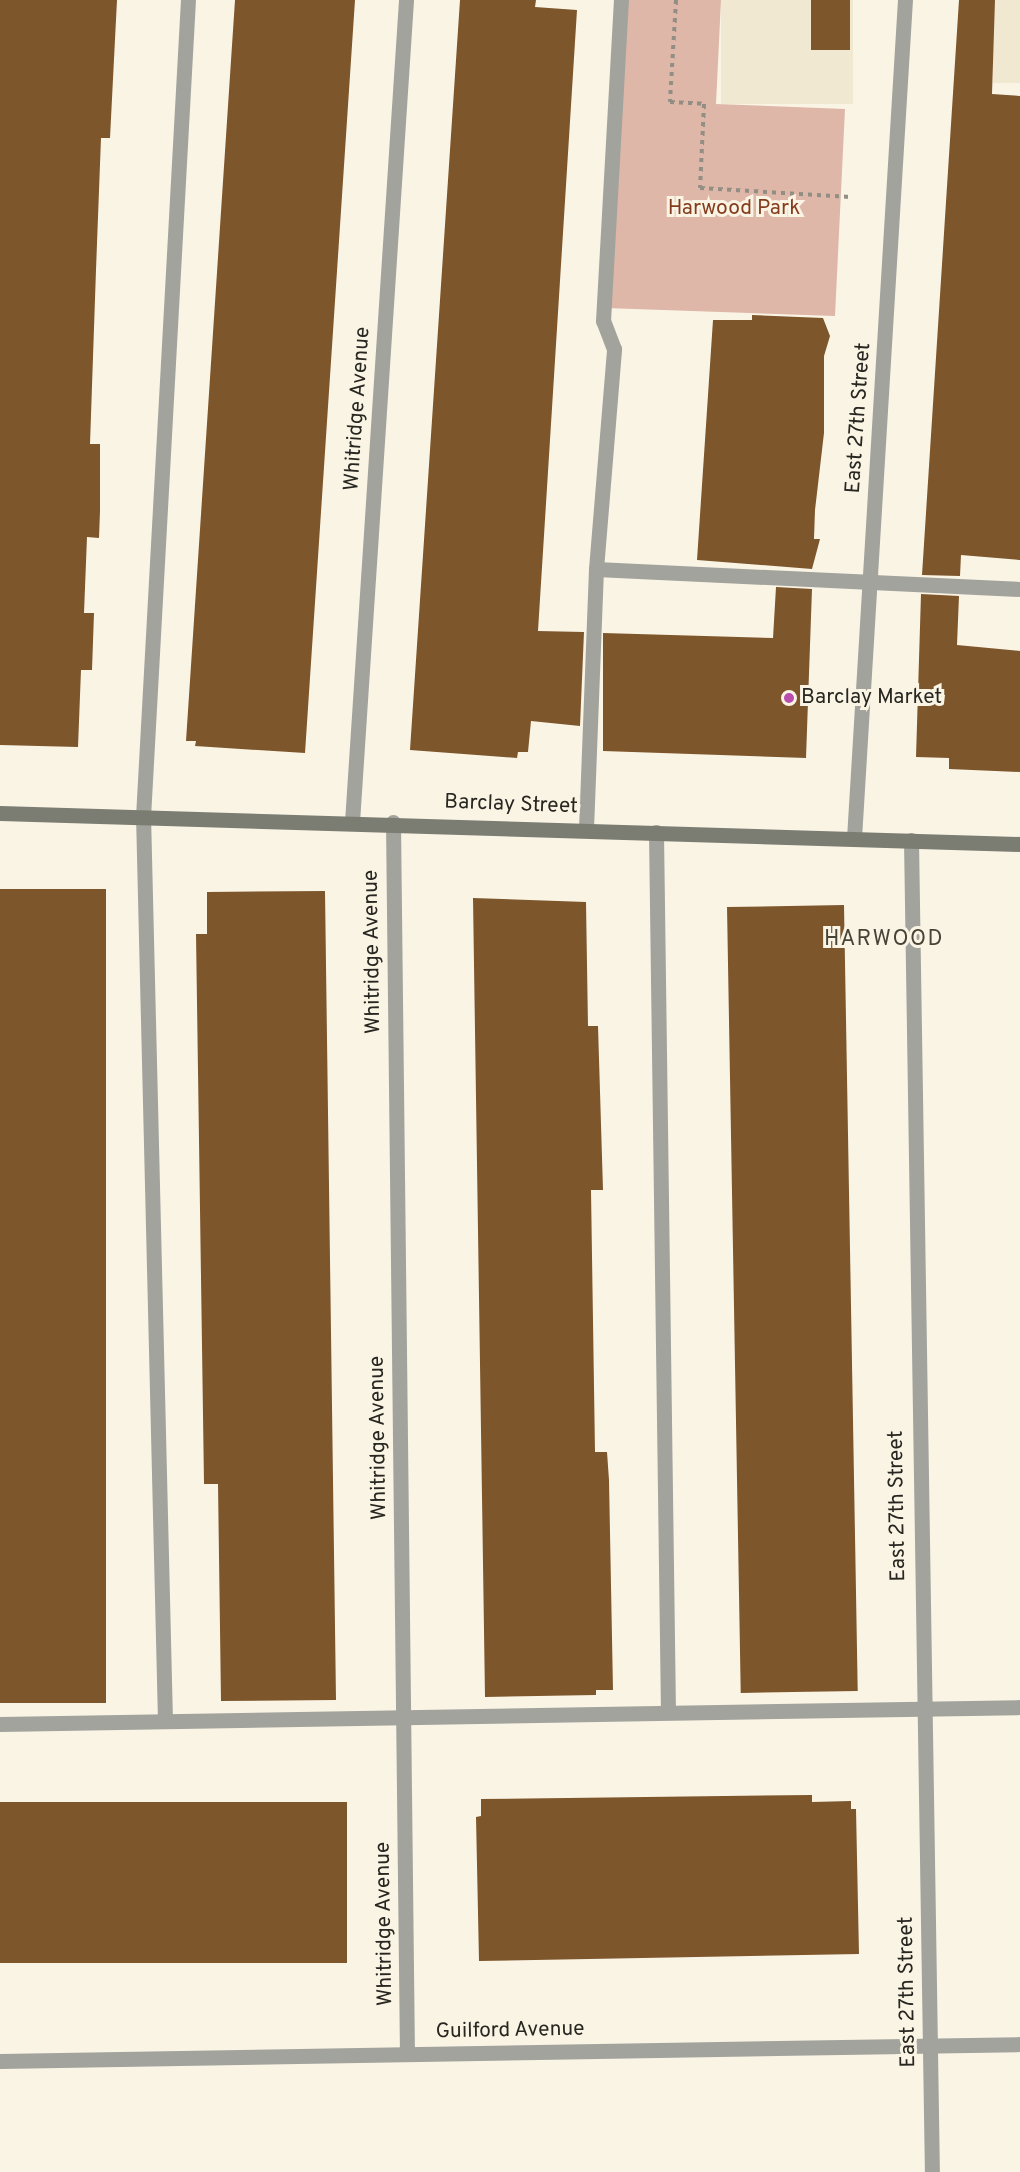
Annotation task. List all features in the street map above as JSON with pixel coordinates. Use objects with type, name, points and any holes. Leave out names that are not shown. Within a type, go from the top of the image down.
[{"type":"street","points":[[165,1721],[143,817],[188,0]]},
{"type":"street","name":"Whitridge Avenue","points":[[352,822],[406,0]]},
{"type":"street","points":[[586,829],[596,569],[614,349],[603,321],[621,0]]},
{"type":"street","name":"East 27th Street","points":[[854,838],[905,0]]},
{"type":"street","points":[[596,569],[1020,589]]},
{"type":"street","name":"Barclay Street","points":[[0,813],[393,822],[1020,844]]},
{"type":"street","name":"Whitridge Avenue","points":[[393,822],[407,2053]]},
{"type":"street","points":[[656,831],[668,1712]]},
{"type":"street","name":"East 27th Street","points":[[911,840],[922,1709],[932,2172]]},
{"type":"street","points":[[0,1724],[1020,1707]]},
{"type":"street","name":"Guilford Avenue","points":[[0,2061],[1020,2044]]},
{"type":"path","points":[[676,0],[670,102],[704,104],[700,188],[851,197]]},
{"type":"shaded area","points":[[721,0],[853,0],[853,104],[721,104]]},
{"type":"shaded area","points":[[993,0],[1020,0],[1020,83],[993,83]]},
{"type":"green space","name":"Harwood Park","points":[[621,0],[721,0],[716,104],[845,109],[835,316],[605,308]]},
{"type":"building","points":[[0,0],[117,0],[110,138],[101,138],[90,444],[100,444],[99,538],[87,537],[84,613],[94,613],[92,670],[81,670],[78,747],[0,745]]},
{"type":"building","points":[[235,0],[355,0],[305,753],[195,746],[196,741],[186,741]]},
{"type":"building","points":[[460,0],[536,0],[535,7],[577,10],[538,631],[584,632],[580,726],[531,721],[528,752],[518,752],[517,758],[410,750]]},
{"type":"building","points":[[811,0],[850,0],[850,50],[811,50]]},
{"type":"building","points":[[959,0],[995,0],[992,94],[1020,96],[1020,560],[961,555],[960,576],[922,575]]},
{"type":"building","points":[[752,315],[823,318],[830,336],[824,356],[824,433],[815,510],[814,539],[820,539],[812,569],[697,560],[713,320],[752,320]]},
{"type":"building","points":[[776,587],[812,589],[806,758],[603,751],[603,633],[773,638]]},
{"type":"building","points":[[921,594],[959,596],[957,645],[1020,651],[1020,772],[949,769],[949,758],[916,757]]},
{"type":"building","points":[[0,889],[106,889],[106,1703],[0,1703]]},
{"type":"building","points":[[325,891],[336,1700],[221,1701],[218,1484],[204,1484],[196,934],[207,934],[207,892]]},
{"type":"building","points":[[473,898],[586,902],[588,1026],[598,1026],[603,1190],[591,1190],[595,1452],[607,1452],[613,1690],[596,1690],[596,1695],[485,1697]]},
{"type":"building","points":[[844,905],[858,1691],[741,1693],[727,907]]},
{"type":"building","points":[[812,1795],[812,1802],[851,1801],[851,1809],[856,1809],[859,1954],[479,1961],[476,1817],[481,1816],[481,1799]]},
{"type":"building","points":[[0,1802],[347,1802],[347,1963],[0,1963]]},
{"type":"place","name":"Barclay Market","points":[[789,698]]},
{"type":"district","name":"HARWOOD","points":[[884,940]]}]
